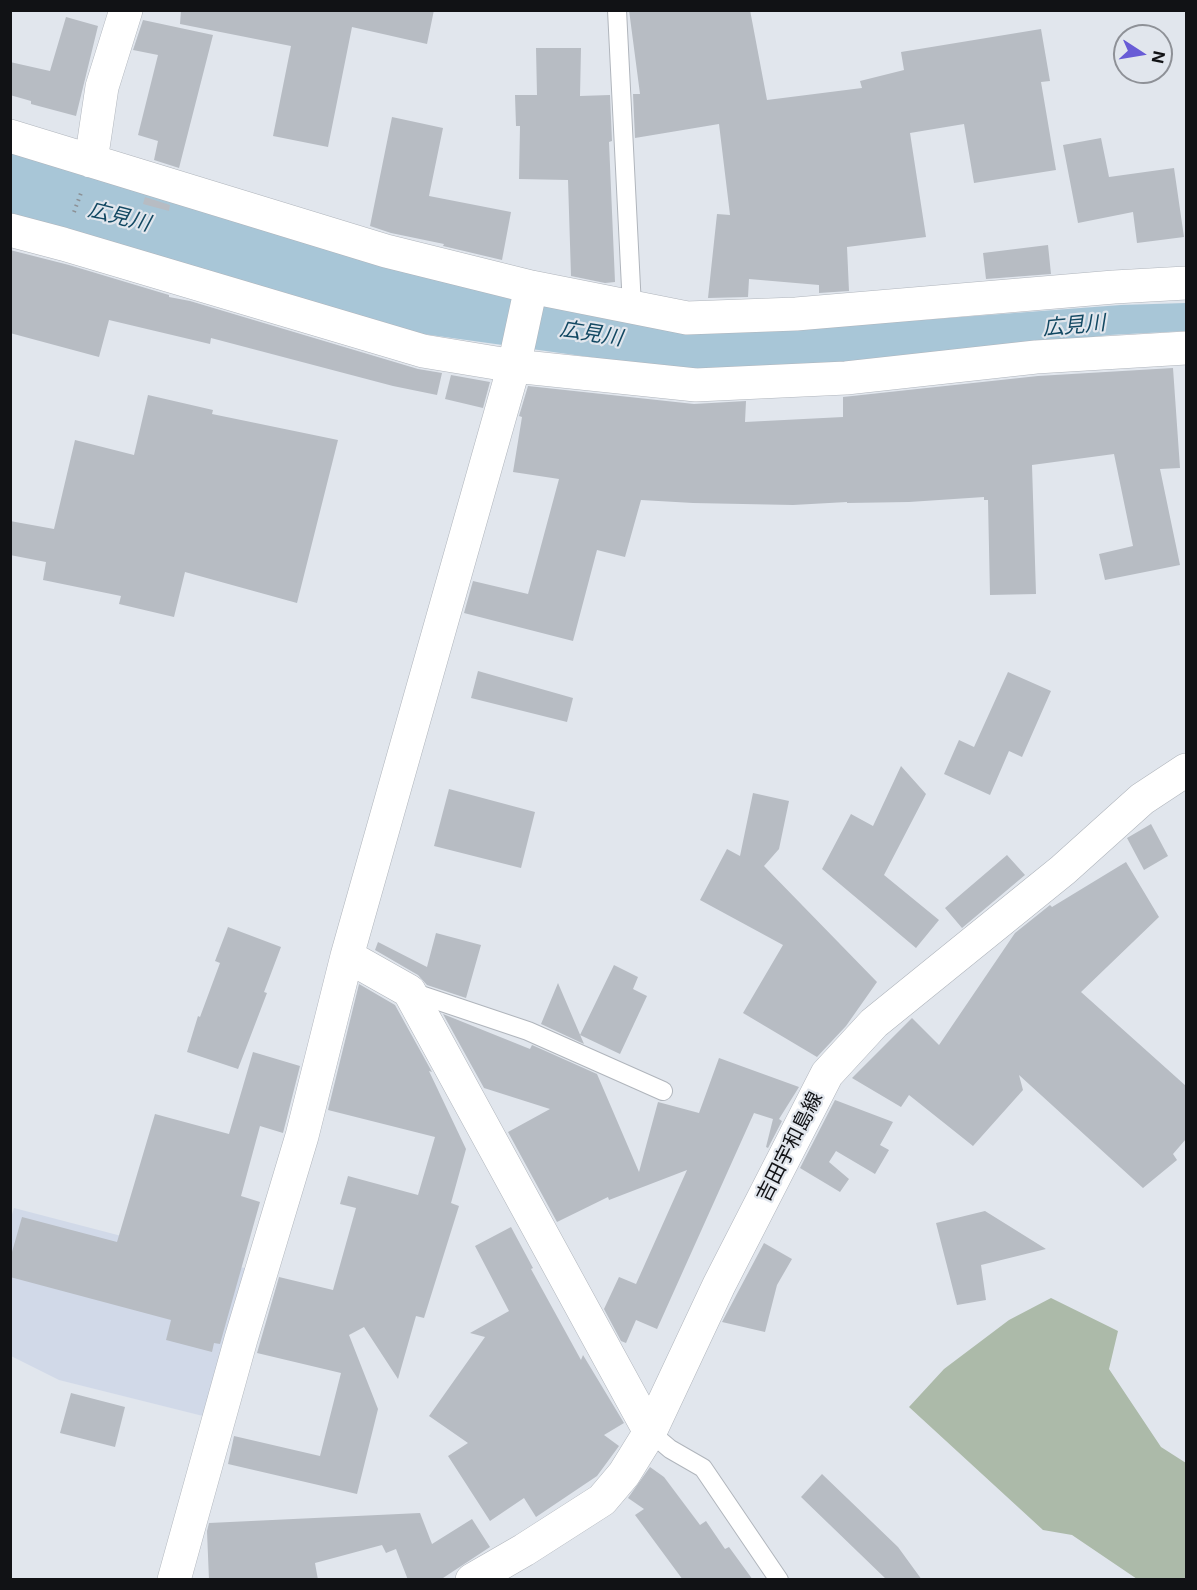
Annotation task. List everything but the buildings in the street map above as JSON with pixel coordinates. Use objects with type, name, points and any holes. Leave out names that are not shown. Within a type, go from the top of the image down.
[{"type":"street","points":[[92,161],[102,87],[126,10]]},
{"type":"street","points":[[10,136],[386,251],[530,292],[632,307],[687,318],[936,303],[1114,286],[1186,283]]},
{"type":"street","points":[[10,230],[423,351],[516,359],[696,385],[846,378],[1036,357],[1186,348]]},
{"type":"street","points":[[174,1580],[241,1339],[302,1136],[347,956],[516,359],[530,292]]},
{"type":"street","name":"吉田宇和島線","points":[[472,1580],[602,1500],[624,1474],[650,1432],[719,1285],[827,1074],[874,1023],[1063,870],[1142,799],[1186,770]]},
{"type":"street","points":[[347,956],[409,991],[650,1432]]},
{"type":"lane","points":[[617,10],[632,307]]},
{"type":"lane","points":[[409,991],[528,1031],[663,1091]]},
{"type":"lane","points":[[650,1432],[670,1449],[703,1468],[779,1580]]},
{"type":"path","points":[[63,244],[92,161]]},
{"type":"shaded area","points":[[14,1208],[248,1269],[207,1417],[59,1380],[11,1356],[10,1221]]},
{"type":"green space","points":[[1051,1298],[1118,1331],[1109,1369],[1161,1447],[1186,1463],[1186,1579],[1137,1579],[1072,1535],[1043,1530],[909,1407],[944,1369],[1009,1320]]},
{"type":"water","name":"広見川","points":[[10,147],[775,331],[1121,305],[1186,303],[1186,331],[1109,335],[884,363],[711,372],[416,333],[11,216]]}]
